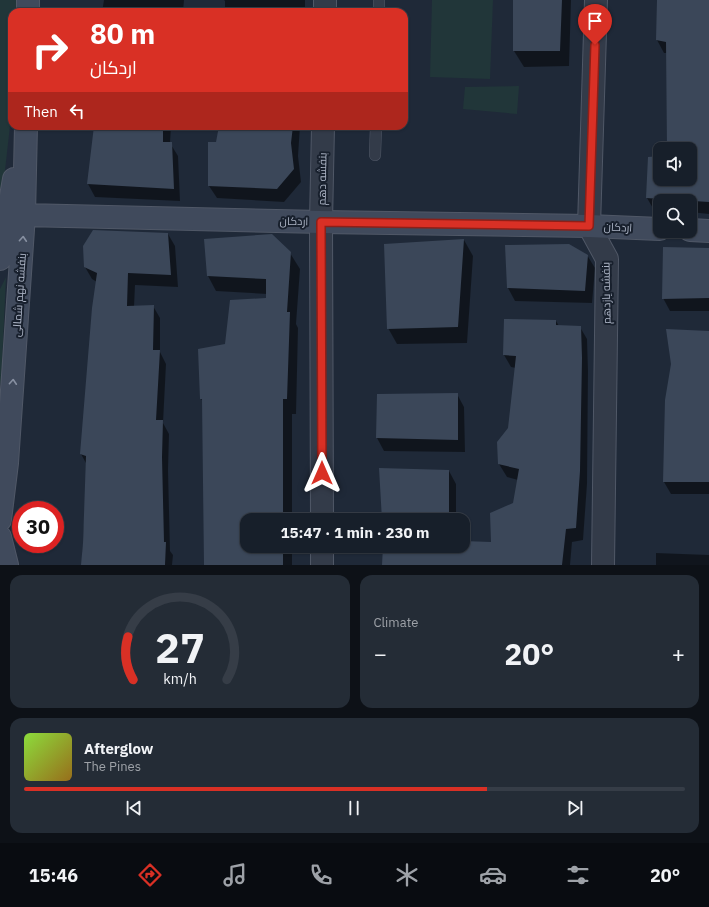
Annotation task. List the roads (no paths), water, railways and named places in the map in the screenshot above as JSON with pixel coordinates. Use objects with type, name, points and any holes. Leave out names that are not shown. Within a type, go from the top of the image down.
[{"type":"street","points":[[589,226],[596,0]]},
{"type":"street","points":[[0,259],[14,175],[18,130]]},
{"type":"street","name":"بنفشه نهم شمالی","points":[[7,463],[24,215],[26,130]]},
{"type":"street","name":"بنفشه دهم","points":[[322,513],[321,222],[323,130]]},
{"type":"street","name":"اردکان","points":[[24,215],[321,222],[589,226],[653,229]]},
{"type":"street","name":"بنفشه یازدهم","points":[[589,226],[607,259],[603,565]]},
{"type":"street","points":[[697,230],[709,231]]},
{"type":"street","points":[[0,404],[7,463],[0,520]]},
{"type":"street","points":[[0,537],[7,565]]},
{"type":"street","points":[[322,553],[322,565]]},
{"type":"lane","points":[[375,155],[376,130]]}]
